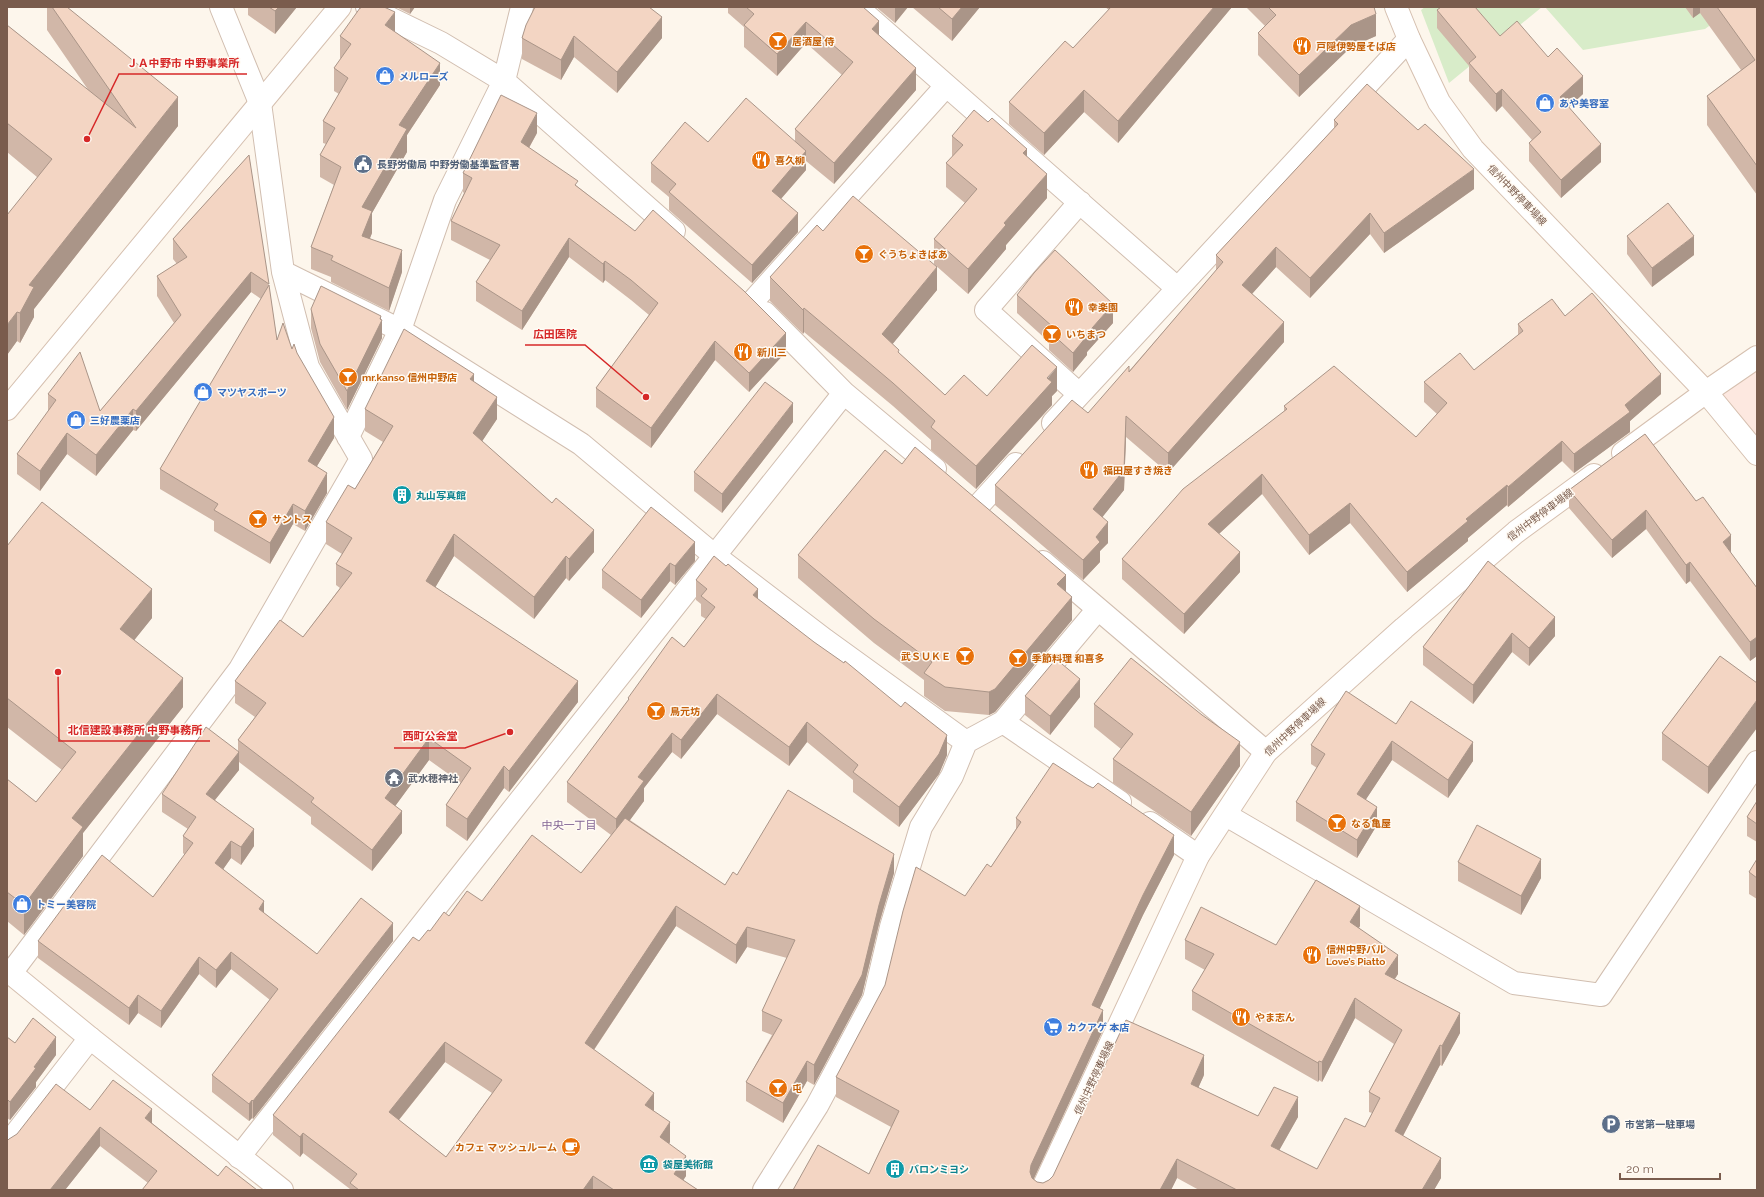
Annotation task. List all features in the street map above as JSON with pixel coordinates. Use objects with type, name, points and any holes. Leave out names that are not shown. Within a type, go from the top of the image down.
[{"type":"street","points":[[221,7],[260,103],[283,272],[308,367],[361,459],[240,669],[9,971],[90,1038],[282,1190]]},
{"type":"street","points":[[7,409],[340,7]]},
{"type":"street","points":[[367,7],[441,43],[504,81],[688,243]]},
{"type":"street","points":[[348,437],[400,330],[445,200],[504,81],[522,7]]},
{"type":"street","points":[[857,7],[1177,288]]},
{"type":"street","name":"信州中野停車場線","points":[[1396,7],[1409,39],[1439,102],[1473,149],[1706,392]]},
{"type":"street","points":[[735,285],[844,392],[984,511],[1037,441],[1079,394],[1409,39]]},
{"type":"street","points":[[753,301],[946,86]]},
{"type":"street","points":[[1079,394],[986,310],[1080,202]]},
{"type":"street","points":[[283,272],[400,330],[581,444],[715,556],[825,640],[966,742]]},
{"type":"street","name":"信州中野停車場線","points":[[1042,1190],[1198,856],[1266,752],[1404,628],[1516,532],[1706,392],[1757,357]]},
{"type":"street","points":[[240,1157],[844,392]]},
{"type":"street","points":[[1706,392],[1757,454]]},
{"type":"street","points":[[1026,547],[1266,752]]},
{"type":"street","points":[[764,1190],[817,1106],[874,1000],[891,927],[921,827],[952,776],[966,742],[1003,722],[1098,609]]},
{"type":"street","points":[[1003,722],[1198,856]]},
{"type":"street","points":[[1226,815],[1514,983],[1600,995],[1757,762]]},
{"type":"street","points":[[7,1145],[90,1038]]},
{"type":"shaded area","points":[[1757,357],[1757,454],[1706,392]]},
{"type":"green space","points":[[1425,7],[1542,7],[1449,83],[1421,10]]},
{"type":"green space","points":[[1545,7],[1735,7],[1705,29],[1583,50]]},
{"type":"building","points":[[52,7],[67,7],[178,97],[29,285],[34,287],[20,313],[17,312],[7,325],[7,215],[52,159],[7,123],[7,25],[136,128]]},
{"type":"building","points":[[269,7],[279,7],[275,11]]},
{"type":"building","points":[[362,7],[384,7],[395,12],[385,25],[440,63],[399,125],[407,129],[362,207],[372,211],[362,236],[402,250],[389,288],[331,260],[333,256],[311,247],[341,167],[320,155],[335,128],[323,121],[348,78],[334,68],[351,44],[340,36]]},
{"type":"building","points":[[535,7],[649,7],[662,17],[617,72],[574,36],[561,60],[522,38],[526,25]]},
{"type":"building","points":[[746,7],[863,7],[879,21],[872,29],[916,68],[834,163],[795,129],[853,62],[806,22],[777,54],[744,25],[754,14]]},
{"type":"building","points":[[938,7],[962,7],[952,19]]},
{"type":"building","points":[[1111,7],[1214,7],[1118,121],[1084,90],[1044,133],[1009,102],[1065,41],[1073,48]]},
{"type":"building","points":[[1268,7],[1374,7],[1376,14],[1351,25],[1299,75],[1258,33],[1276,15]]},
{"type":"building","points":[[1441,7],[1475,7],[1500,36],[1517,21],[1548,57],[1557,48],[1583,76],[1560,97],[1601,144],[1561,180],[1529,143],[1541,132],[1502,89],[1496,94],[1469,63],[1476,57],[1437,10]]},
{"type":"building","points":[[1717,7],[1757,7],[1757,166],[1707,96],[1755,60]]},
{"type":"building","points":[[1367,84],[1418,130],[1425,124],[1474,169],[1384,233],[1370,213],[1310,278],[1276,247],[1242,285],[1284,322],[1168,453],[1126,416],[1124,470],[1093,509],[1108,522],[1096,537],[1100,542],[1083,560],[995,485],[1072,400],[1088,413],[1129,366],[1129,372],[1223,262],[1216,255],[1338,124],[1334,120]]},
{"type":"building","points":[[501,95],[537,113],[521,142],[578,181],[575,185],[635,231],[653,210],[744,291],[786,333],[749,373],[715,341],[651,428],[596,388],[658,303],[631,280],[605,261],[603,264],[569,238],[522,311],[476,282],[500,245],[451,221],[472,178],[463,173]]},
{"type":"building","points":[[746,98],[806,151],[772,191],[798,213],[752,265],[669,192],[676,184],[651,163],[685,122],[708,142]]},
{"type":"building","points":[[974,110],[988,122],[992,118],[1027,149],[1023,153],[1047,174],[1004,223],[1006,225],[968,269],[934,239],[977,189],[946,163],[963,145],[952,136]]},
{"type":"building","points":[[249,155],[269,284],[251,272],[136,411],[133,409],[96,455],[67,433],[40,471],[17,454],[56,400],[48,394],[80,352],[100,411],[181,315],[157,276],[187,257],[173,239]]},
{"type":"building","points":[[853,196],[937,267],[882,334],[899,350],[898,352],[945,395],[964,375],[987,396],[1032,345],[1057,367],[1047,378],[1052,382],[976,466],[931,427],[935,421],[893,383],[804,308],[803,310],[770,277],[817,225],[823,231]]},
{"type":"building","points":[[1668,203],[1694,236],[1652,268],[1627,236]]},
{"type":"building","points":[[1055,250],[1113,304],[1086,335],[1087,336],[1073,353],[1049,331],[1053,327],[1017,295],[1034,273]]},
{"type":"building","points":[[269,285],[277,340],[283,323],[292,349],[294,344],[297,353],[334,417],[308,461],[327,473],[305,511],[293,504],[270,543],[214,510],[218,504],[160,469]]},
{"type":"building","points":[[321,286],[381,316],[380,319],[382,320],[347,391],[320,344],[311,309]]},
{"type":"building","points":[[1592,293],[1661,374],[1625,405],[1630,412],[1574,454],[1562,441],[1508,487],[1507,485],[1466,519],[1468,521],[1407,572],[1350,503],[1309,535],[1262,474],[1208,524],[1240,552],[1184,614],[1122,559],[1183,489],[1287,409],[1284,406],[1334,366],[1416,437],[1447,403],[1424,382],[1460,353],[1474,370],[1523,331],[1518,324],[1552,299],[1565,316]]},
{"type":"building","points":[[404,329],[474,374],[470,379],[497,397],[473,433],[552,503],[556,498],[594,530],[569,559],[566,556],[534,597],[454,534],[426,581],[578,681],[509,771],[504,766],[467,819],[446,805],[471,768],[429,738],[385,798],[402,811],[372,850],[311,802],[314,798],[238,740],[266,703],[235,681],[280,620],[303,637],[352,573],[336,564],[352,538],[326,522],[348,485],[355,489],[393,426],[365,409]]},
{"type":"building","points":[[765,382],[793,403],[722,494],[694,472]]},
{"type":"building","points":[[1645,434],[1696,501],[1703,497],[1731,535],[1723,542],[1757,588],[1757,637],[1750,642],[1690,562],[1686,565],[1646,510],[1612,540],[1569,490]]},
{"type":"building","points":[[915,447],[1066,575],[1057,584],[1072,597],[995,689],[989,692],[945,687],[924,673],[932,662],[874,619],[798,555],[885,450],[902,464]]},
{"type":"building","points":[[42,502],[152,589],[120,629],[183,678],[72,818],[83,827],[24,905],[7,892],[7,779],[36,802],[76,752],[7,698],[7,546]]},
{"type":"building","points":[[651,507],[695,542],[675,566],[670,563],[641,600],[602,570]]},
{"type":"building","points":[[714,556],[726,566],[728,564],[758,589],[753,595],[814,642],[844,663],[845,661],[901,707],[905,702],[947,735],[939,754],[899,807],[853,772],[858,765],[807,722],[789,747],[717,694],[681,740],[672,733],[638,777],[644,781],[616,819],[567,782],[629,699],[628,698],[672,637],[684,647],[715,607],[701,596],[707,589],[696,580]]},
{"type":"building","points":[[1488,561],[1555,617],[1529,648],[1512,633],[1473,685],[1423,647]]},
{"type":"building","points":[[1720,656],[1757,683],[1757,700],[1708,767],[1662,733]]},
{"type":"building","points":[[1131,658],[1202,715],[1240,742],[1191,812],[1113,759],[1133,734],[1094,704]]},
{"type":"building","points":[[1056,659],[1080,679],[1050,716],[1025,696]]},
{"type":"building","points":[[1346,691],[1396,724],[1411,701],[1473,742],[1448,780],[1392,741],[1357,794],[1377,807],[1357,840],[1296,802],[1325,754],[1311,745]]},
{"type":"building","points":[[206,727],[239,752],[206,794],[254,829],[241,847],[231,841],[215,863],[264,901],[259,909],[317,954],[361,898],[393,923],[253,1101],[252,1100],[249,1104],[212,1075],[278,989],[231,952],[216,970],[199,957],[161,1011],[138,995],[129,1008],[38,941],[102,855],[153,897],[193,843],[183,836],[196,817],[162,794]]},
{"type":"building","points":[[1053,763],[1093,788],[1098,783],[1174,835],[1143,895],[1092,1005],[1103,1010],[1031,1165],[1030,1172],[1032,1178],[1037,1182],[1043,1183],[1053,1176],[1126,1020],[1204,1055],[1191,1084],[1258,1116],[1274,1087],[1298,1097],[1271,1146],[1317,1169],[1345,1118],[1365,1127],[1380,1098],[1369,1092],[1402,1030],[1355,998],[1322,1062],[1319,1061],[1318,1063],[1192,991],[1214,954],[1185,940],[1201,907],[1276,945],[1316,880],[1360,906],[1350,922],[1398,955],[1385,974],[1460,1013],[1442,1046],[1440,1045],[1395,1131],[1441,1158],[1422,1190],[1237,1190],[1177,1159],[1160,1190],[793,1190],[818,1145],[869,1174],[899,1111],[836,1077],[885,985],[903,911],[916,867],[965,896],[987,864],[991,867],[1021,822],[1016,818]]},
{"type":"building","points":[[788,790],[894,854],[879,905],[862,975],[814,1065],[807,1061],[783,1103],[746,1082],[782,1020],[762,1011],[795,940],[747,927],[736,945],[676,906],[585,1043],[654,1093],[645,1105],[670,1122],[660,1137],[686,1156],[674,1174],[698,1190],[614,1190],[593,1176],[583,1190],[359,1190],[350,1183],[357,1174],[303,1133],[300,1137],[273,1115],[413,937],[419,941],[428,930],[430,931],[444,912],[449,916],[467,891],[482,901],[532,835],[581,873],[625,818],[725,885],[733,872],[737,875]],"holes":[[[445,1042],[502,1080],[446,1157],[389,1112]]]},
{"type":"building","points":[[1757,801],[1757,824],[1747,817]]},
{"type":"building","points":[[1477,825],[1541,859],[1521,896],[1458,862]]},
{"type":"building","points":[[1757,859],[1757,878],[1749,872]]},
{"type":"building","points":[[33,1018],[56,1037],[34,1067],[36,1068],[10,1102],[7,1099],[7,1037],[15,1043]]},
{"type":"building","points":[[113,1080],[152,1109],[145,1118],[218,1176],[226,1166],[257,1190],[142,1190],[157,1171],[100,1127],[50,1190],[7,1190],[7,1141],[17,1134],[56,1084],[90,1110]]},
{"type":"place","name":"居酒屋 侍","points":[[778,41]]},
{"type":"place","name":"戸隠伊勢屋そば店","points":[[1302,46]]},
{"type":"place","name":"メルローズ","points":[[385,76]]},
{"type":"place","name":"あや美容室","points":[[1545,103]]},
{"type":"place","name":"ＪＡ中野市 中野事業所","points":[[87,139]]},
{"type":"place","name":"喜久柳","points":[[761,160]]},
{"type":"place","name":"長野労働局 中野労働基準監督署","points":[[363,164]]},
{"type":"place","name":"ぐうちょきぱあ","points":[[864,254]]},
{"type":"place","name":"幸楽園","points":[[1074,307]]},
{"type":"place","name":"いちまつ","points":[[1052,334]]},
{"type":"place","name":"新川三","points":[[743,352]]},
{"type":"place","name":"mr.kanso 信州中野店","points":[[348,377]]},
{"type":"place","name":"マツヤスポーツ","points":[[203,392]]},
{"type":"place","name":"広田医院","points":[[646,397]]},
{"type":"place","name":"三好農薬店","points":[[76,420]]},
{"type":"place","name":"福田屋すき焼き","points":[[1089,470]]},
{"type":"place","name":"丸山写真館","points":[[402,495]]},
{"type":"place","name":"サントス","points":[[258,519]]},
{"type":"place","name":"武ＳＵＫＥ","points":[[965,656]]},
{"type":"place","name":"季節料理 和喜多","points":[[1018,658]]},
{"type":"place","name":"北信建設事務所 中野事務所","points":[[58,672]]},
{"type":"place","name":"鳥元坊","points":[[656,711]]},
{"type":"place","name":"西町公会堂","points":[[510,732]]},
{"type":"place","name":"武水穂神社","points":[[394,778]]},
{"type":"place","name":"なる亀屋","points":[[1337,823]]},
{"type":"place","name":"トミー美容院","points":[[22,904]]},
{"type":"place","name":"信州中野バル Love’s Piatto","points":[[1312,955]]},
{"type":"place","name":"やま志ん","points":[[1241,1017]]},
{"type":"place","name":"カクアゲ 本店","points":[[1053,1027]]},
{"type":"place","name":"屯","points":[[778,1088]]},
{"type":"place","name":"市営第一駐車場","points":[[1611,1124]]},
{"type":"place","name":"カフェ マッシュルーム","points":[[571,1147]]},
{"type":"place","name":"袋屋美術館","points":[[649,1164]]},
{"type":"place","name":"バロンミヨシ","points":[[895,1169]]},
{"type":"district","name":"中央一丁目","points":[[569,825]]}]
